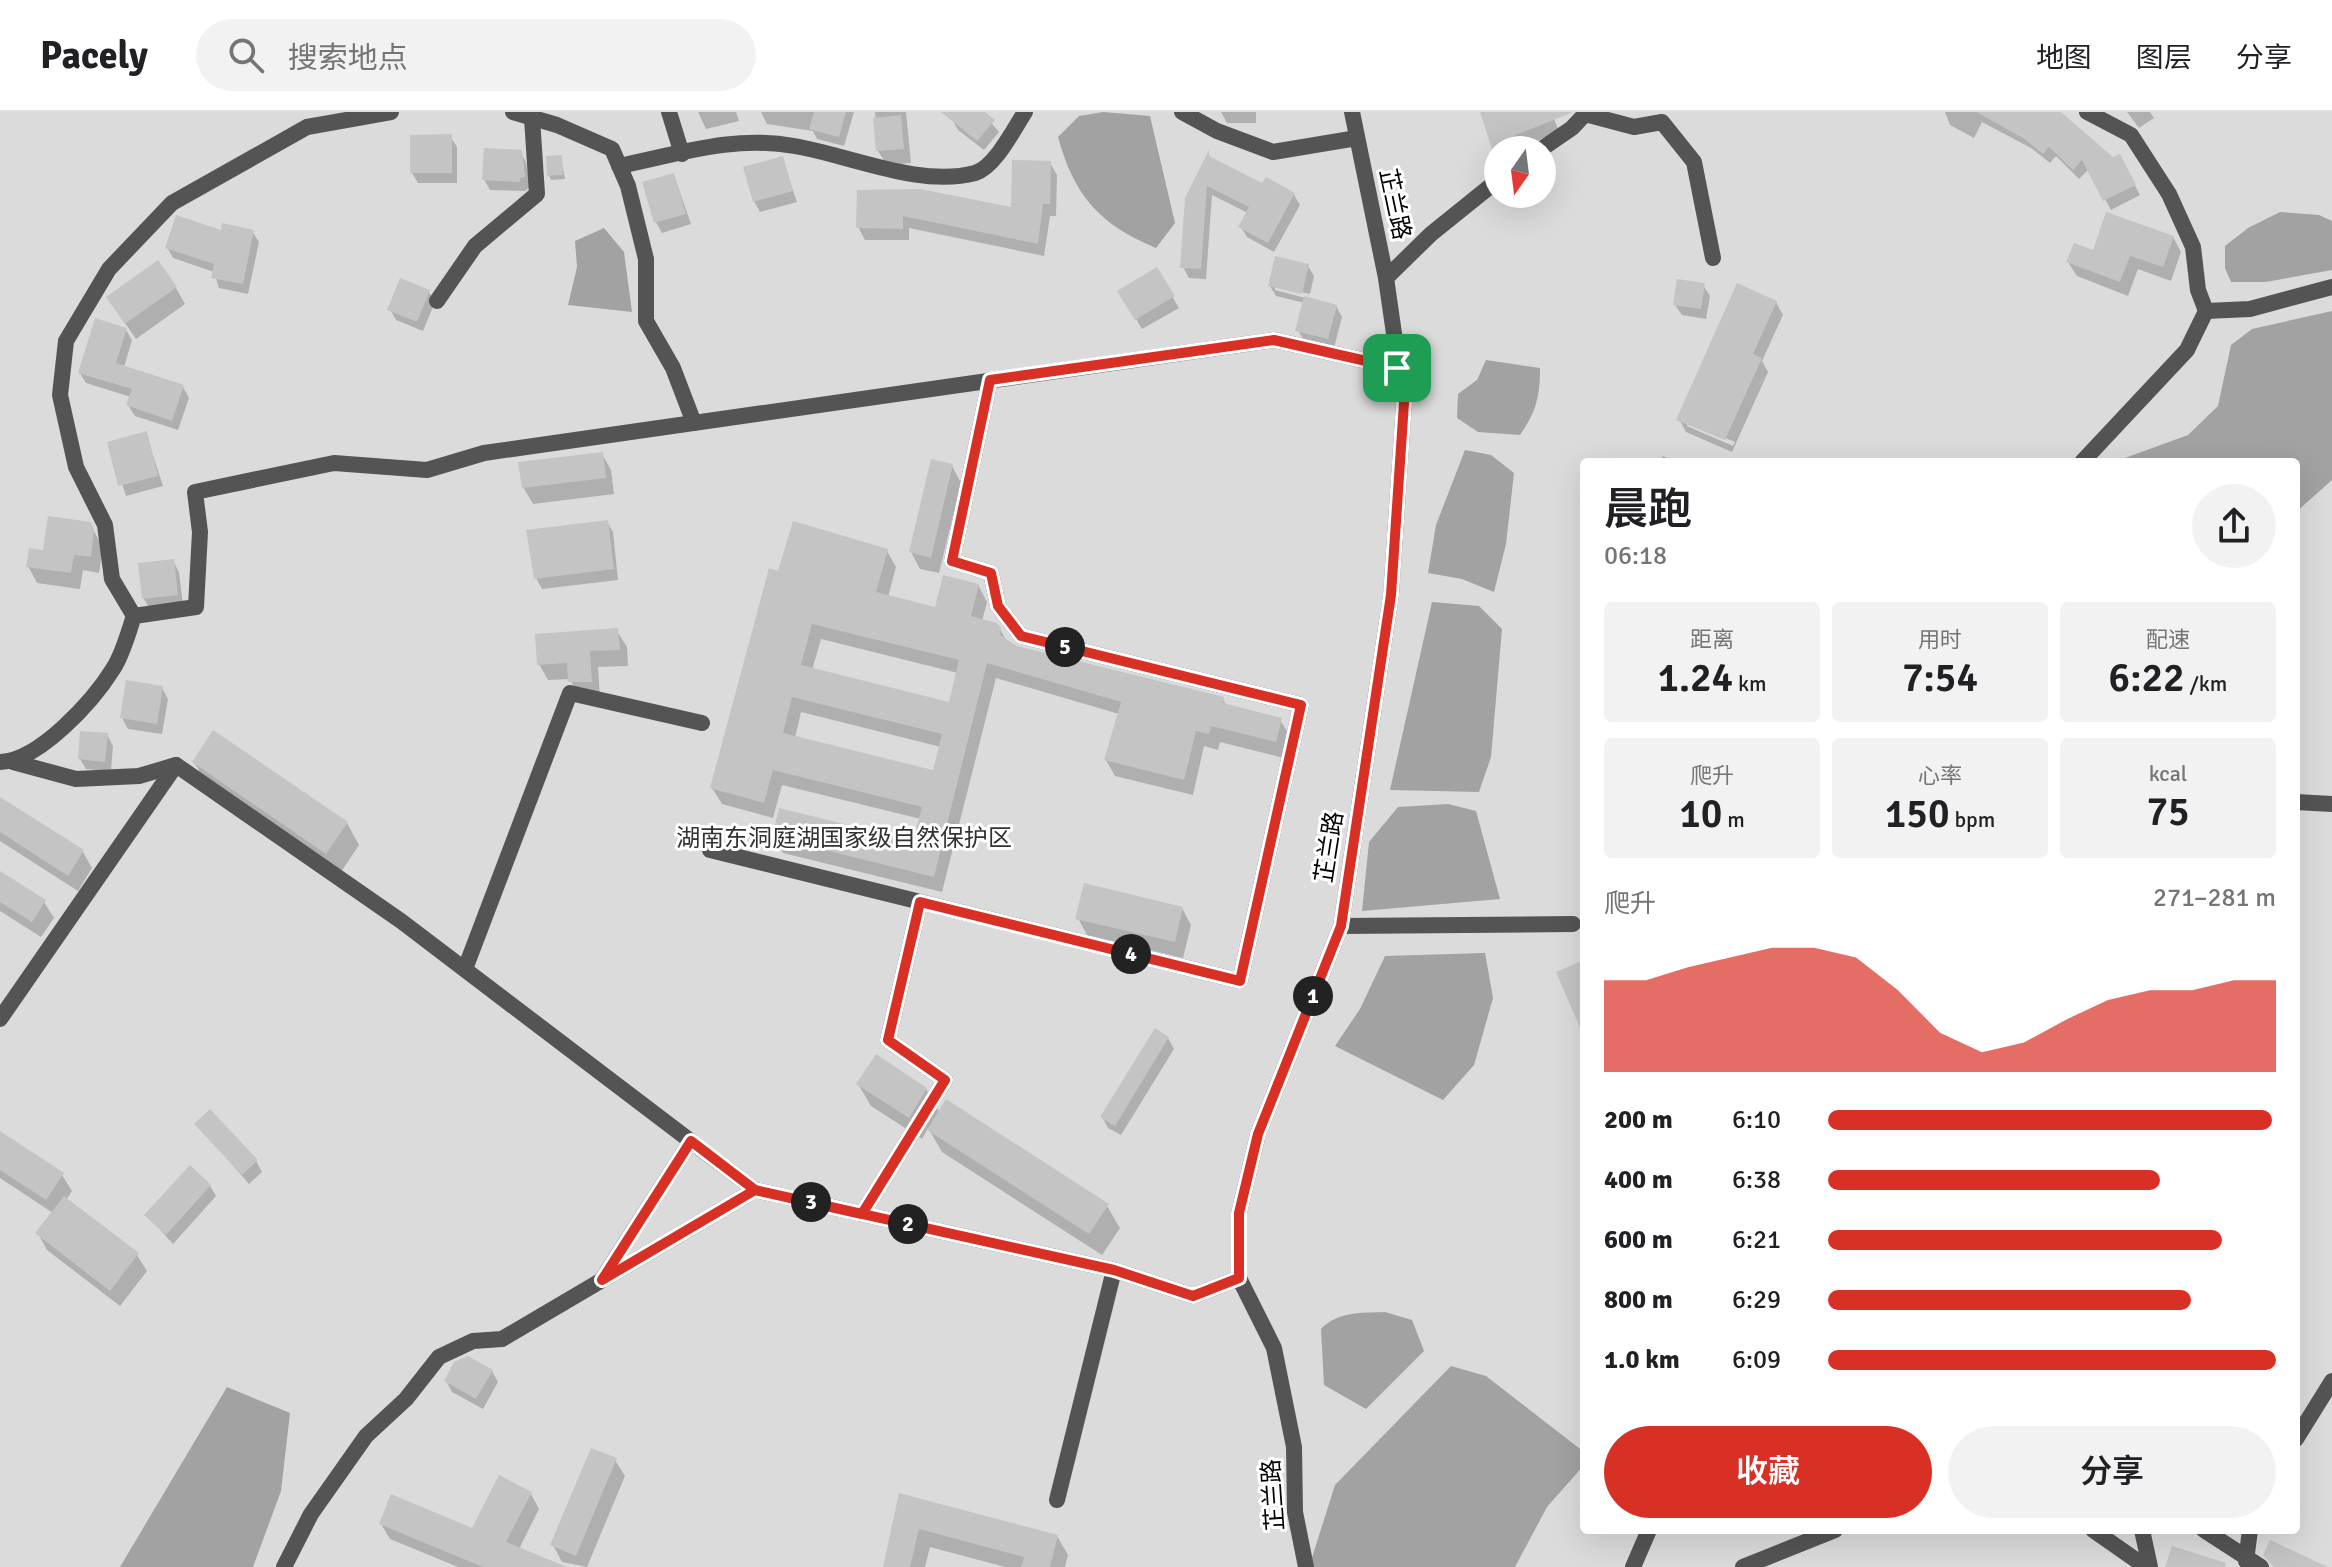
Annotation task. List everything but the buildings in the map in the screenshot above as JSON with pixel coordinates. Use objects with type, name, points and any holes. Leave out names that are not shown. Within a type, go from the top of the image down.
[{"type":"street","points":[[134,616],[112,579],[105,525],[76,467],[60,395],[66,341],[109,269],[172,203],[307,127],[391,112]]},
{"type":"street","points":[[513,112],[612,149],[628,186],[646,259],[646,321],[673,368],[694,423]]},
{"type":"street","points":[[669,112],[682,154]]},
{"type":"street","points":[[619,166],[729,141],[793,146],[885,169],[939,176],[977,172],[995,155],[1025,112]]},
{"type":"street","points":[[1182,112],[1217,131],[1273,152],[1357,138]]},
{"type":"street","name":"芷兰路","points":[[1306,1567],[1295,1512],[1294,1447],[1274,1348],[1239,1278],[1239,1213],[1258,1134],[1341,926],[1391,595],[1404,403],[1386,278],[1352,112]]},
{"type":"street","points":[[2086,458],[2187,350],[2206,311],[2198,290],[2193,247],[2169,194],[2131,135],[2087,112]]},
{"type":"street","points":[[1556,137],[1586,113],[1634,127],[1662,122],[1694,162],[1713,258]]},
{"type":"street","points":[[437,301],[475,246],[537,194],[532,118]]},
{"type":"street","points":[[1386,278],[1443,224],[1484,191]]},
{"type":"street","points":[[2206,311],[2250,309],[2332,287]]},
{"type":"street","points":[[134,616],[196,607],[200,532],[195,492],[334,463],[427,470],[484,453],[1274,340],[1397,368]]},
{"type":"street","points":[[710,850],[1240,981],[1301,705],[1021,636],[998,606],[991,573],[952,561],[990,380]]},
{"type":"street","points":[[7,762],[67,726],[114,668],[134,616]]},
{"type":"street","points":[[465,969],[570,693],[702,723]]},
{"type":"street","points":[[7,762],[76,779],[139,776],[176,765]]},
{"type":"street","points":[[176,765],[465,969],[755,1190],[1114,1270],[1193,1296],[1239,1278]]},
{"type":"street","points":[[0,1019],[176,765]]},
{"type":"street","points":[[2300,802],[2332,804]]},
{"type":"street","points":[[862,1214],[945,1080],[888,1040],[920,902]]},
{"type":"street","points":[[1341,926],[1573,924]]},
{"type":"street","points":[[602,1280],[691,1141]]},
{"type":"street","points":[[284,1567],[311,1514],[366,1436],[406,1399],[439,1357],[473,1341],[502,1339],[755,1190]]},
{"type":"street","points":[[1057,1500],[1114,1270]]},
{"type":"street","points":[[2300,1433],[2332,1381]]},
{"type":"street","points":[[1633,1567],[1647,1534]]},
{"type":"street","points":[[1743,1567],[1825,1534]]},
{"type":"street","points":[[2099,1534],[2148,1567]]},
{"type":"street","points":[[2143,1534],[2148,1567]]},
{"type":"street","points":[[2209,1534],[2246,1561],[2261,1567]]},
{"type":"street","points":[[2246,1561],[2249,1534]]},
{"type":"green space","name":"湖南东洞庭湖国家级自然保护区","points":[[0,112],[2332,112],[2332,1567],[0,1567]]},
{"type":"shaded area","points":[[1103,112],[1150,116],[1175,223],[1156,248],[1105,218],[1081,192],[1072,176],[1058,137],[1079,116]]},
{"type":"shaded area","points":[[2280,212],[2319,215],[2332,221],[2332,270],[2266,282],[2231,282],[2225,268],[2225,246],[2248,228]]},
{"type":"shaded area","points":[[604,228],[624,252],[632,312],[568,305],[577,267],[575,241]]},
{"type":"shaded area","points":[[2332,311],[2332,480],[2300,508],[2300,458],[2125,458],[2188,435],[2218,406],[2231,345],[2252,329]]},
{"type":"shaded area","points":[[1486,360],[1540,368],[1536,404],[1520,435],[1478,432],[1457,418],[1458,394],[1477,380]]},
{"type":"shaded area","points":[[1465,450],[1491,455],[1514,473],[1506,544],[1494,592],[1462,579],[1428,573],[1436,525]]},
{"type":"shaded area","points":[[1432,602],[1479,606],[1502,629],[1491,757],[1479,792],[1390,790]]},
{"type":"shaded area","points":[[1448,804],[1476,811],[1500,899],[1362,911],[1369,842],[1398,807]]},
{"type":"shaded area","points":[[1485,953],[1493,998],[1474,1065],[1443,1100],[1335,1046],[1360,1009],[1385,956]]},
{"type":"shaded area","points":[[1385,1312],[1412,1320],[1424,1351],[1366,1409],[1324,1385],[1321,1329],[1343,1316]]},
{"type":"shaded area","points":[[1451,1366],[1486,1376],[1580,1449],[1580,1470],[1547,1507],[1515,1567],[1309,1567],[1335,1485]]},
{"type":"shaded area","points":[[227,1387],[290,1413],[281,1491],[253,1567],[120,1567]]},
{"type":"route","points":[[1397,368],[1274,340],[990,380],[952,561],[991,573],[998,606],[1021,636],[1301,705],[1240,981],[920,902],[888,1040],[945,1080],[862,1214],[755,1190],[691,1141],[602,1280],[755,1190],[1114,1270],[1193,1296],[1239,1278],[1239,1213],[1258,1134],[1341,926],[1391,595],[1404,403],[1397,368]]}]
